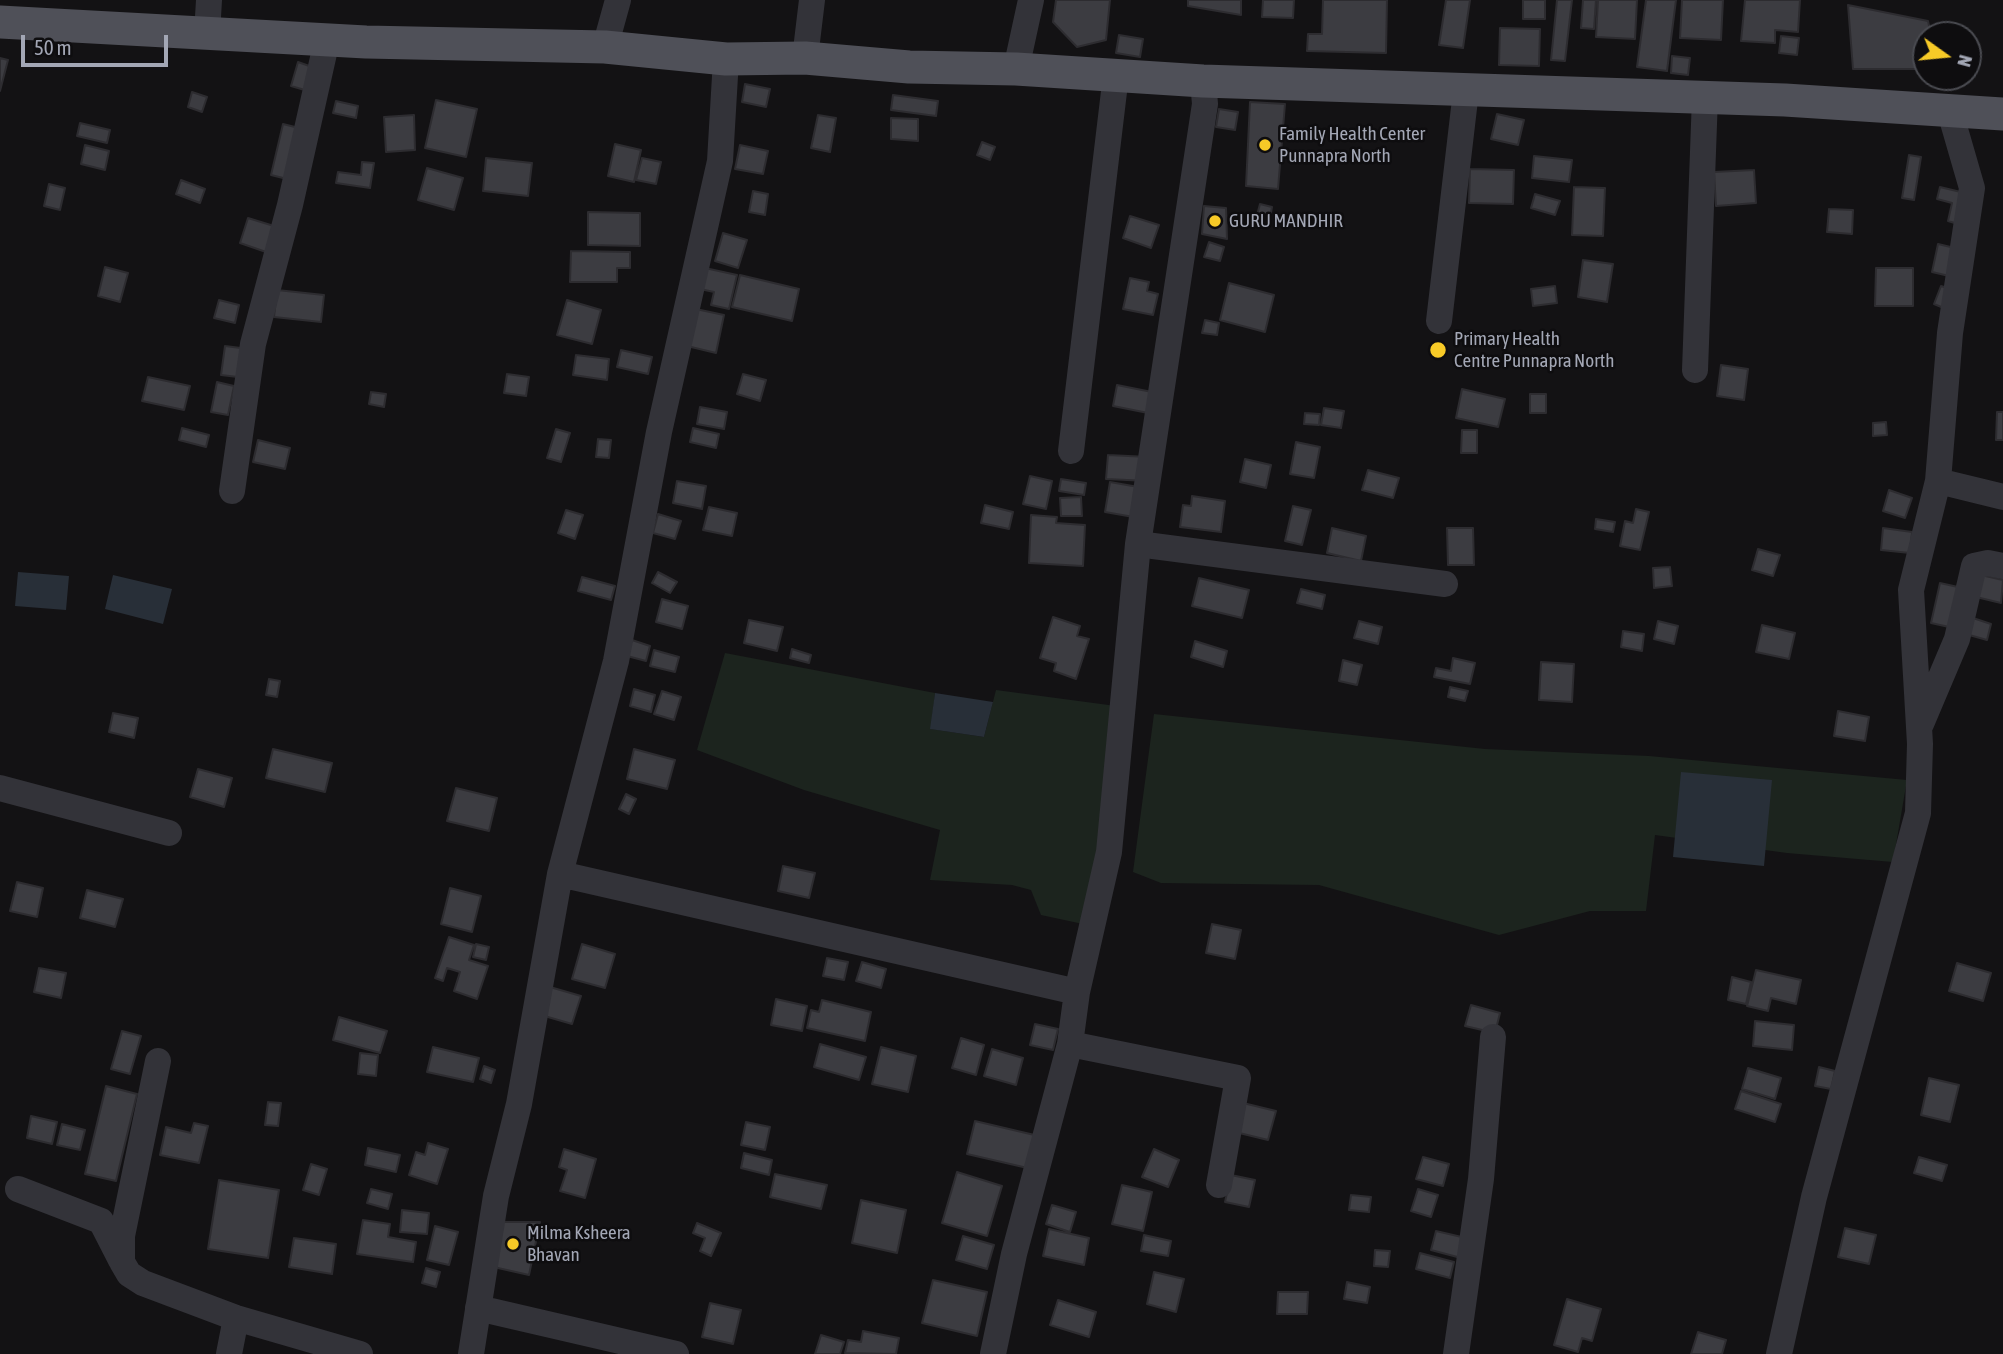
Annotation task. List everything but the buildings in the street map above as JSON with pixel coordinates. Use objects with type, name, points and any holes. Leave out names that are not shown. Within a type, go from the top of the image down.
[{"type":"main road","points":[[0,22],[327,40],[605,47],[726,59],[805,58],[1203,81],[1705,97],[2003,114]]},
{"type":"street","points":[[207,34],[209,0]]},
{"type":"street","points":[[605,47],[618,0]]},
{"type":"street","points":[[805,58],[812,0]]},
{"type":"street","points":[[1016,69],[1031,0]]},
{"type":"street","points":[[232,491],[253,344],[290,205],[327,40]]},
{"type":"street","points":[[471,1354],[496,1196],[519,1104],[560,874],[616,661],[659,432],[720,161],[726,59]]},
{"type":"street","points":[[1071,451],[1116,75]]},
{"type":"street","points":[[993,1354],[1014,1254],[1049,1134],[1070,1044],[1077,992],[1108,852],[1138,544],[1205,104],[1203,81]]},
{"type":"street","points":[[1439,321],[1466,91]]},
{"type":"street","points":[[1695,370],[1705,97]]},
{"type":"street","points":[[1779,1354],[1814,1197],[1918,813],[1921,782],[1911,590],[1938,481],[1950,333],[1972,188],[1950,112]]},
{"type":"street","points":[[1938,481],[2003,497]]},
{"type":"street","points":[[1138,544],[1444,584]]},
{"type":"street","points":[[1919,729],[1957,639],[1974,566],[1988,563],[2003,566]]},
{"type":"street","points":[[0,788],[169,833]]},
{"type":"street","points":[[560,874],[1077,992]]},
{"type":"street","points":[[1456,1354],[1481,1179],[1493,1037]]},
{"type":"street","points":[[1070,1044],[1238,1078],[1219,1185]]},
{"type":"street","points":[[122,1262],[122,1236],[158,1061]]},
{"type":"street","points":[[18,1189],[101,1221],[129,1274],[143,1283],[236,1318],[360,1354]]},
{"type":"street","points":[[478,1308],[676,1354]]},
{"type":"street","points":[[229,1354],[236,1318]]},
{"type":"shaded area","points":[[18,572],[69,576],[66,610],[15,606]]},
{"type":"shaded area","points":[[113,575],[172,589],[163,624],[105,609]]},
{"type":"shaded area","points":[[725,653],[935,693],[931,729],[984,737],[996,690],[1116,706],[1103,829],[1083,924],[1041,915],[1031,890],[1012,885],[930,880],[940,830],[804,790],[697,750]]},
{"type":"shaded area","points":[[935,693],[993,702],[984,737],[930,729]]},
{"type":"shaded area","points":[[1154,714],[1485,749],[1649,756],[1907,780],[1893,862],[1787,853],[1655,835],[1646,911],[1590,911],[1499,935],[1319,885],[1161,883],[1133,872]]},
{"type":"shaded area","points":[[1681,772],[1772,780],[1764,866],[1673,857]]},
{"type":"place","name":"Family Health Center Punnapra North","points":[[1265,145]]},
{"type":"place","name":"GURU MANDHIR","points":[[1215,221]]},
{"type":"place","name":"Primary Health Centre Punnapra North","points":[[1438,350]]},
{"type":"place","name":"Milma Ksheera Bhavan","points":[[513,1244]]}]
